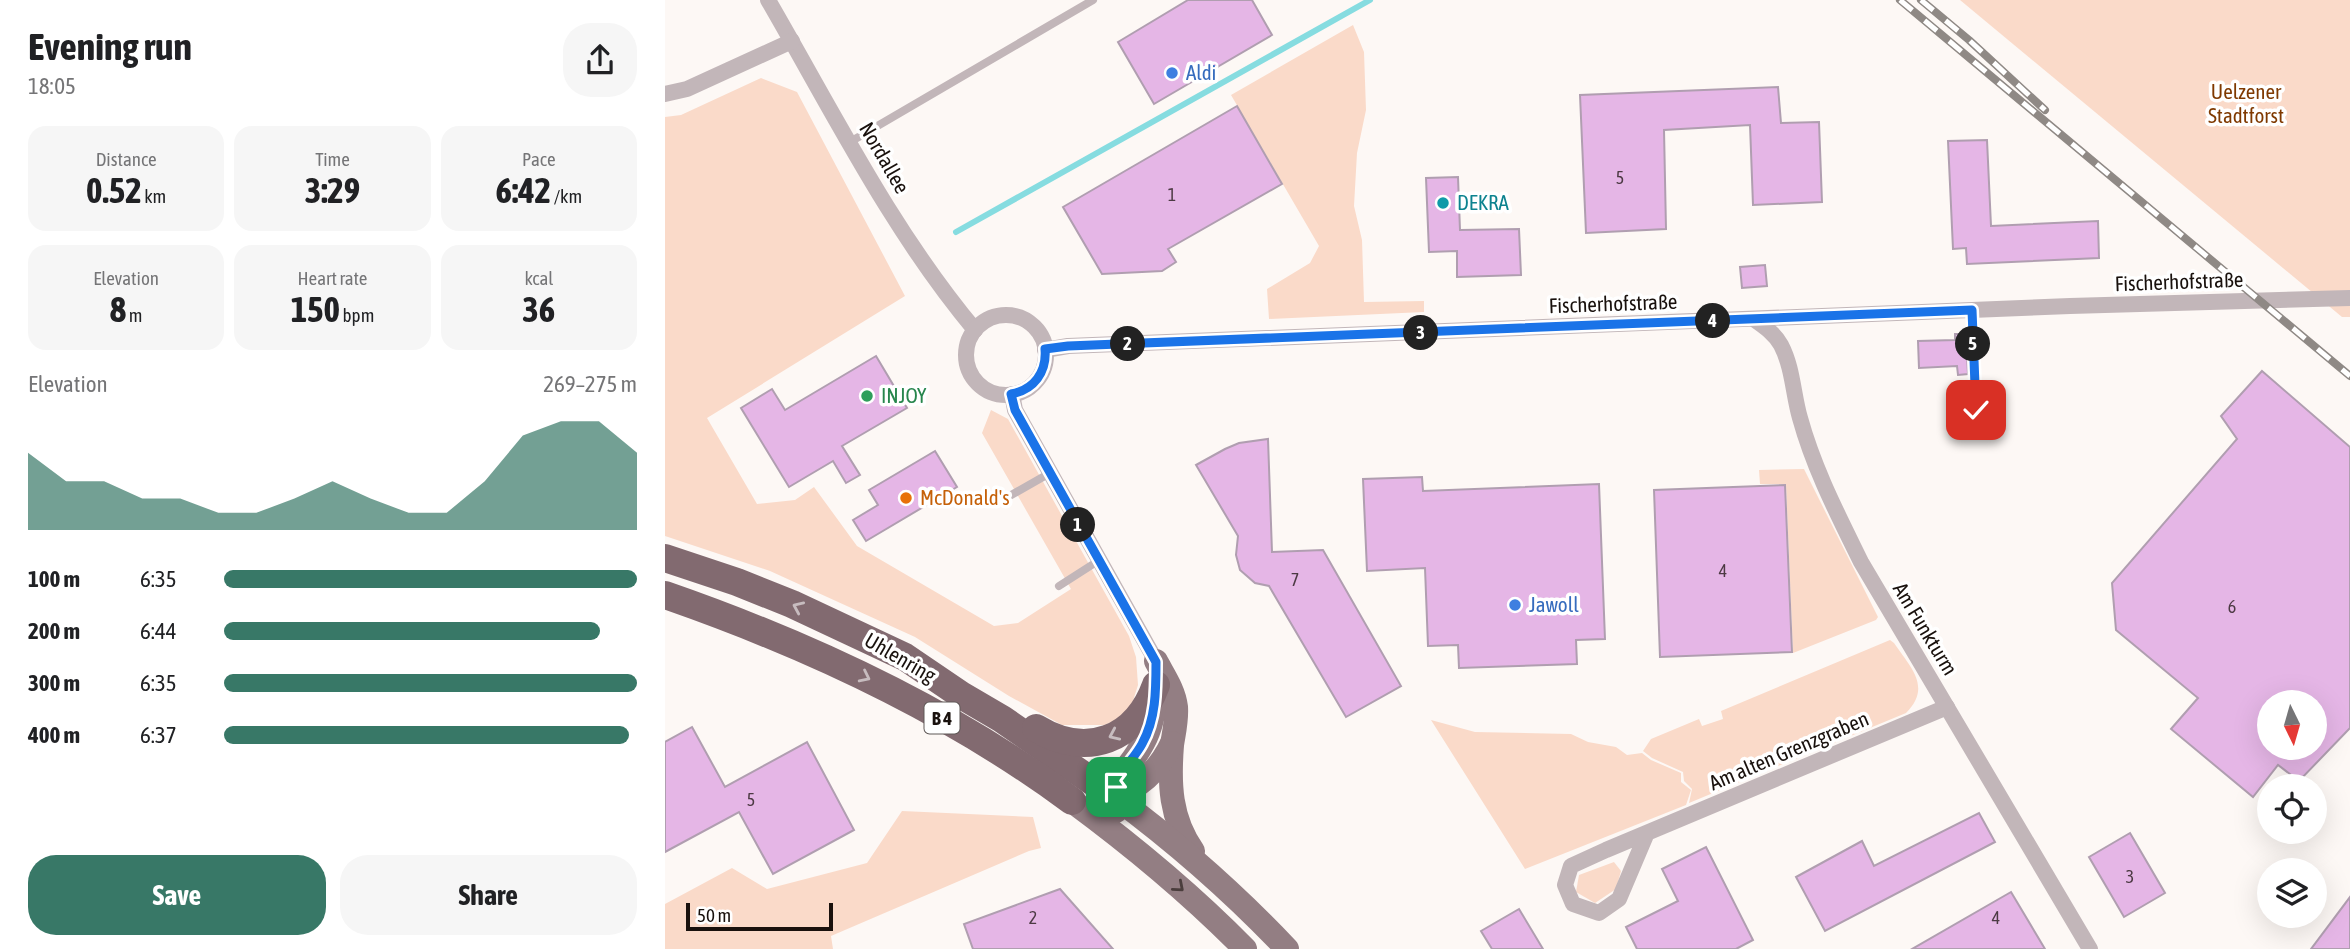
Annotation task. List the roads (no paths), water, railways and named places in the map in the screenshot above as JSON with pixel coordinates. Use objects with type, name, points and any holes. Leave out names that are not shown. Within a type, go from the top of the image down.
[{"type":"highway","name":"Uhlenring","points":[[665,558],[792,604],[905,657],[1002,719],[1115,797]]},
{"type":"highway","name":"Uhlenring","points":[[665,595],[755,628],[863,675],[963,729],[1072,801]]},
{"type":"highway","points":[[905,657],[966,685],[1048,736],[1070,741],[1103,740],[1124,732],[1143,711],[1156,673]]},
{"type":"main road","points":[[1156,673],[1170,688],[1176,705],[1171,797],[1174,814],[1182,833],[1205,869]]},
{"type":"main road","points":[[1127,843],[1117,817],[1115,797],[1118,779],[1146,736],[1154,712],[1156,673]]},
{"type":"main road","points":[[1072,801],[1093,802],[1115,797],[1140,784],[1167,754],[1173,743]]},
{"type":"main road","name":"B 4","points":[[1115,797],[1161,831],[1205,869],[1287,949]]},
{"type":"main road","name":"B 4","points":[[1072,801],[1180,888],[1245,949]]},
{"type":"street","name":"Nordallee","points":[[768,0],[891,212],[951,301],[975,331]]},
{"type":"street","points":[[665,94],[687,89],[792,41]]},
{"type":"street","name":"Fischerhofstraße","points":[[1045,349],[1972,310],[2350,298]]},
{"type":"street","points":[[1014,317],[1034,327],[1045,349],[1044,364],[1037,380],[1020,393],[993,393],[984,389],[974,379],[966,360],[967,346],[975,331],[992,318],[1014,317]]},
{"type":"street","name":"Am Funkturm","points":[[1755,320],[1769,330],[1788,359],[1799,416],[1829,499],[1861,562],[2091,949]]},
{"type":"street","points":[[1011,394],[1015,410],[1156,673]]},
{"type":"street","name":"Am alten Grenzgraben","points":[[1647,833],[1619,899],[1599,913],[1573,904],[1565,885],[1571,866],[1647,833],[1947,708]]},
{"type":"lane","points":[[850,142],[1093,0]]},
{"type":"lane","points":[[1972,310],[1976,410]]},
{"type":"lane","points":[[1006,498],[1050,473]]},
{"type":"lane","points":[[1059,586],[1098,561]]},
{"type":"waterway","points":[[956,232],[1370,0]]},
{"type":"railway","points":[[1900,0],[2350,376]]},
{"type":"railway","points":[[1921,0],[2045,110]]},
{"type":"place","name":"Aldi","points":[[1172,73]]},
{"type":"place","name":"DEKRA","points":[[1443,203]]},
{"type":"place","name":"INJOY","points":[[867,396]]},
{"type":"place","name":"McDonald's","points":[[906,498]]},
{"type":"place","name":"Jawoll","points":[[1515,605]]},
{"type":"park label","name":"Uelzener Stadtforst","points":[[2246,104]]}]
